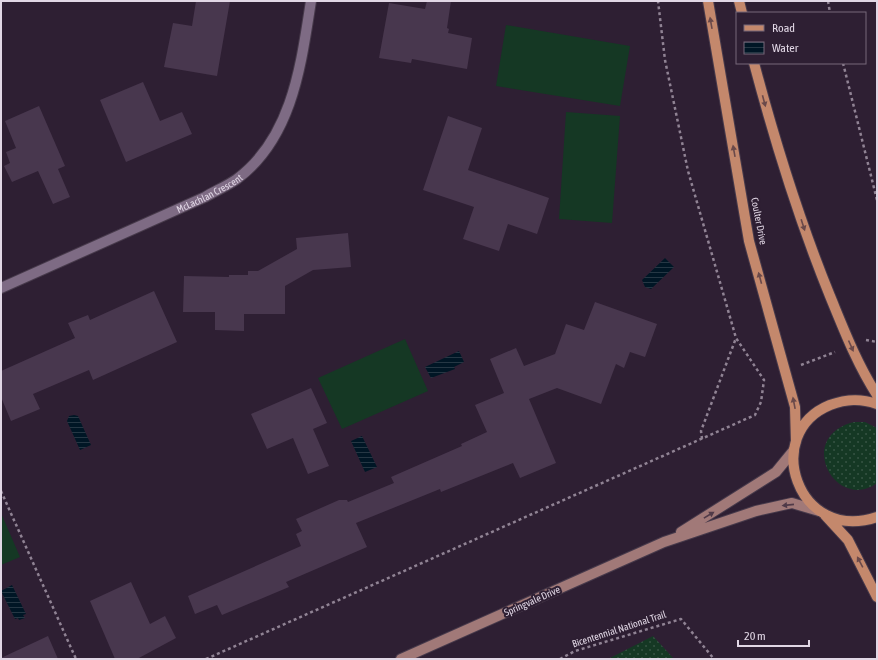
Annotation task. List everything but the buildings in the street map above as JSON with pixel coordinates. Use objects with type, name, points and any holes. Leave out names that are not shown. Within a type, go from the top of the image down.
[{"type":"main road","name":"Coulter Drive","points":[[708,1],[749,241],[795,407],[795,446],[793,468],[798,484],[807,499],[821,512]]},
{"type":"main road","points":[[739,1],[742,12]]},
{"type":"main road","points":[[754,64],[774,139],[809,244],[851,346],[877,395]]},
{"type":"main road","points":[[795,446],[806,423],[822,408],[842,400],[864,400],[877,404]]},
{"type":"main road","name":"Springvale Drive","points":[[664,542],[748,491],[776,472],[795,446]]},
{"type":"main road","name":"Springvale Drive","points":[[401,659],[664,542],[756,511],[792,503],[821,512]]},
{"type":"main road","points":[[821,512],[843,521],[864,521],[877,517]]},
{"type":"main road","points":[[821,512],[848,540],[877,597]]},
{"type":"street","name":"McLachlan Crescent","points":[[1,288],[205,197],[237,179],[265,152],[285,117],[299,77],[312,1]]},
{"type":"path","points":[[206,659],[702,439],[755,414],[761,402],[764,380],[736,338],[688,171],[665,60],[658,1]]},
{"type":"path","points":[[828,1],[830,12]]},
{"type":"path","points":[[843,64],[877,200]]},
{"type":"path","points":[[702,439],[701,431],[736,338]]},
{"type":"path","points":[[764,380],[868,340],[877,342]]},
{"type":"path","points":[[1,491],[76,659]]},
{"type":"path","name":"Bicentennial National Trail","points":[[560,659],[575,651],[681,618],[714,659]]},
{"type":"green space","points":[[506,25],[630,46],[620,106],[496,86]]},
{"type":"green space","points":[[566,112],[620,116],[612,223],[559,219]]},
{"type":"green space","points":[[405,339],[428,391],[342,429],[318,378]]},
{"type":"green space","points":[[854,422],[865,422],[877,428],[877,483],[862,490],[848,488],[836,481],[828,469],[824,456],[827,442],[836,430]]},
{"type":"green space","points":[[1,513],[20,557],[1,565]]},
{"type":"green space","points":[[653,636],[674,659],[608,659]]},
{"type":"water","points":[[665,258],[674,267],[651,289],[645,287],[642,280]]},
{"type":"water","points":[[459,351],[464,362],[454,367],[455,369],[431,378],[425,367]]},
{"type":"water","points":[[69,416],[78,416],[91,445],[80,450],[67,421]]},
{"type":"water","points":[[362,436],[377,467],[365,472],[351,441]]},
{"type":"water","points":[[12,585],[26,614],[23,615],[25,618],[19,620],[18,618],[15,619],[1,591]]}]
